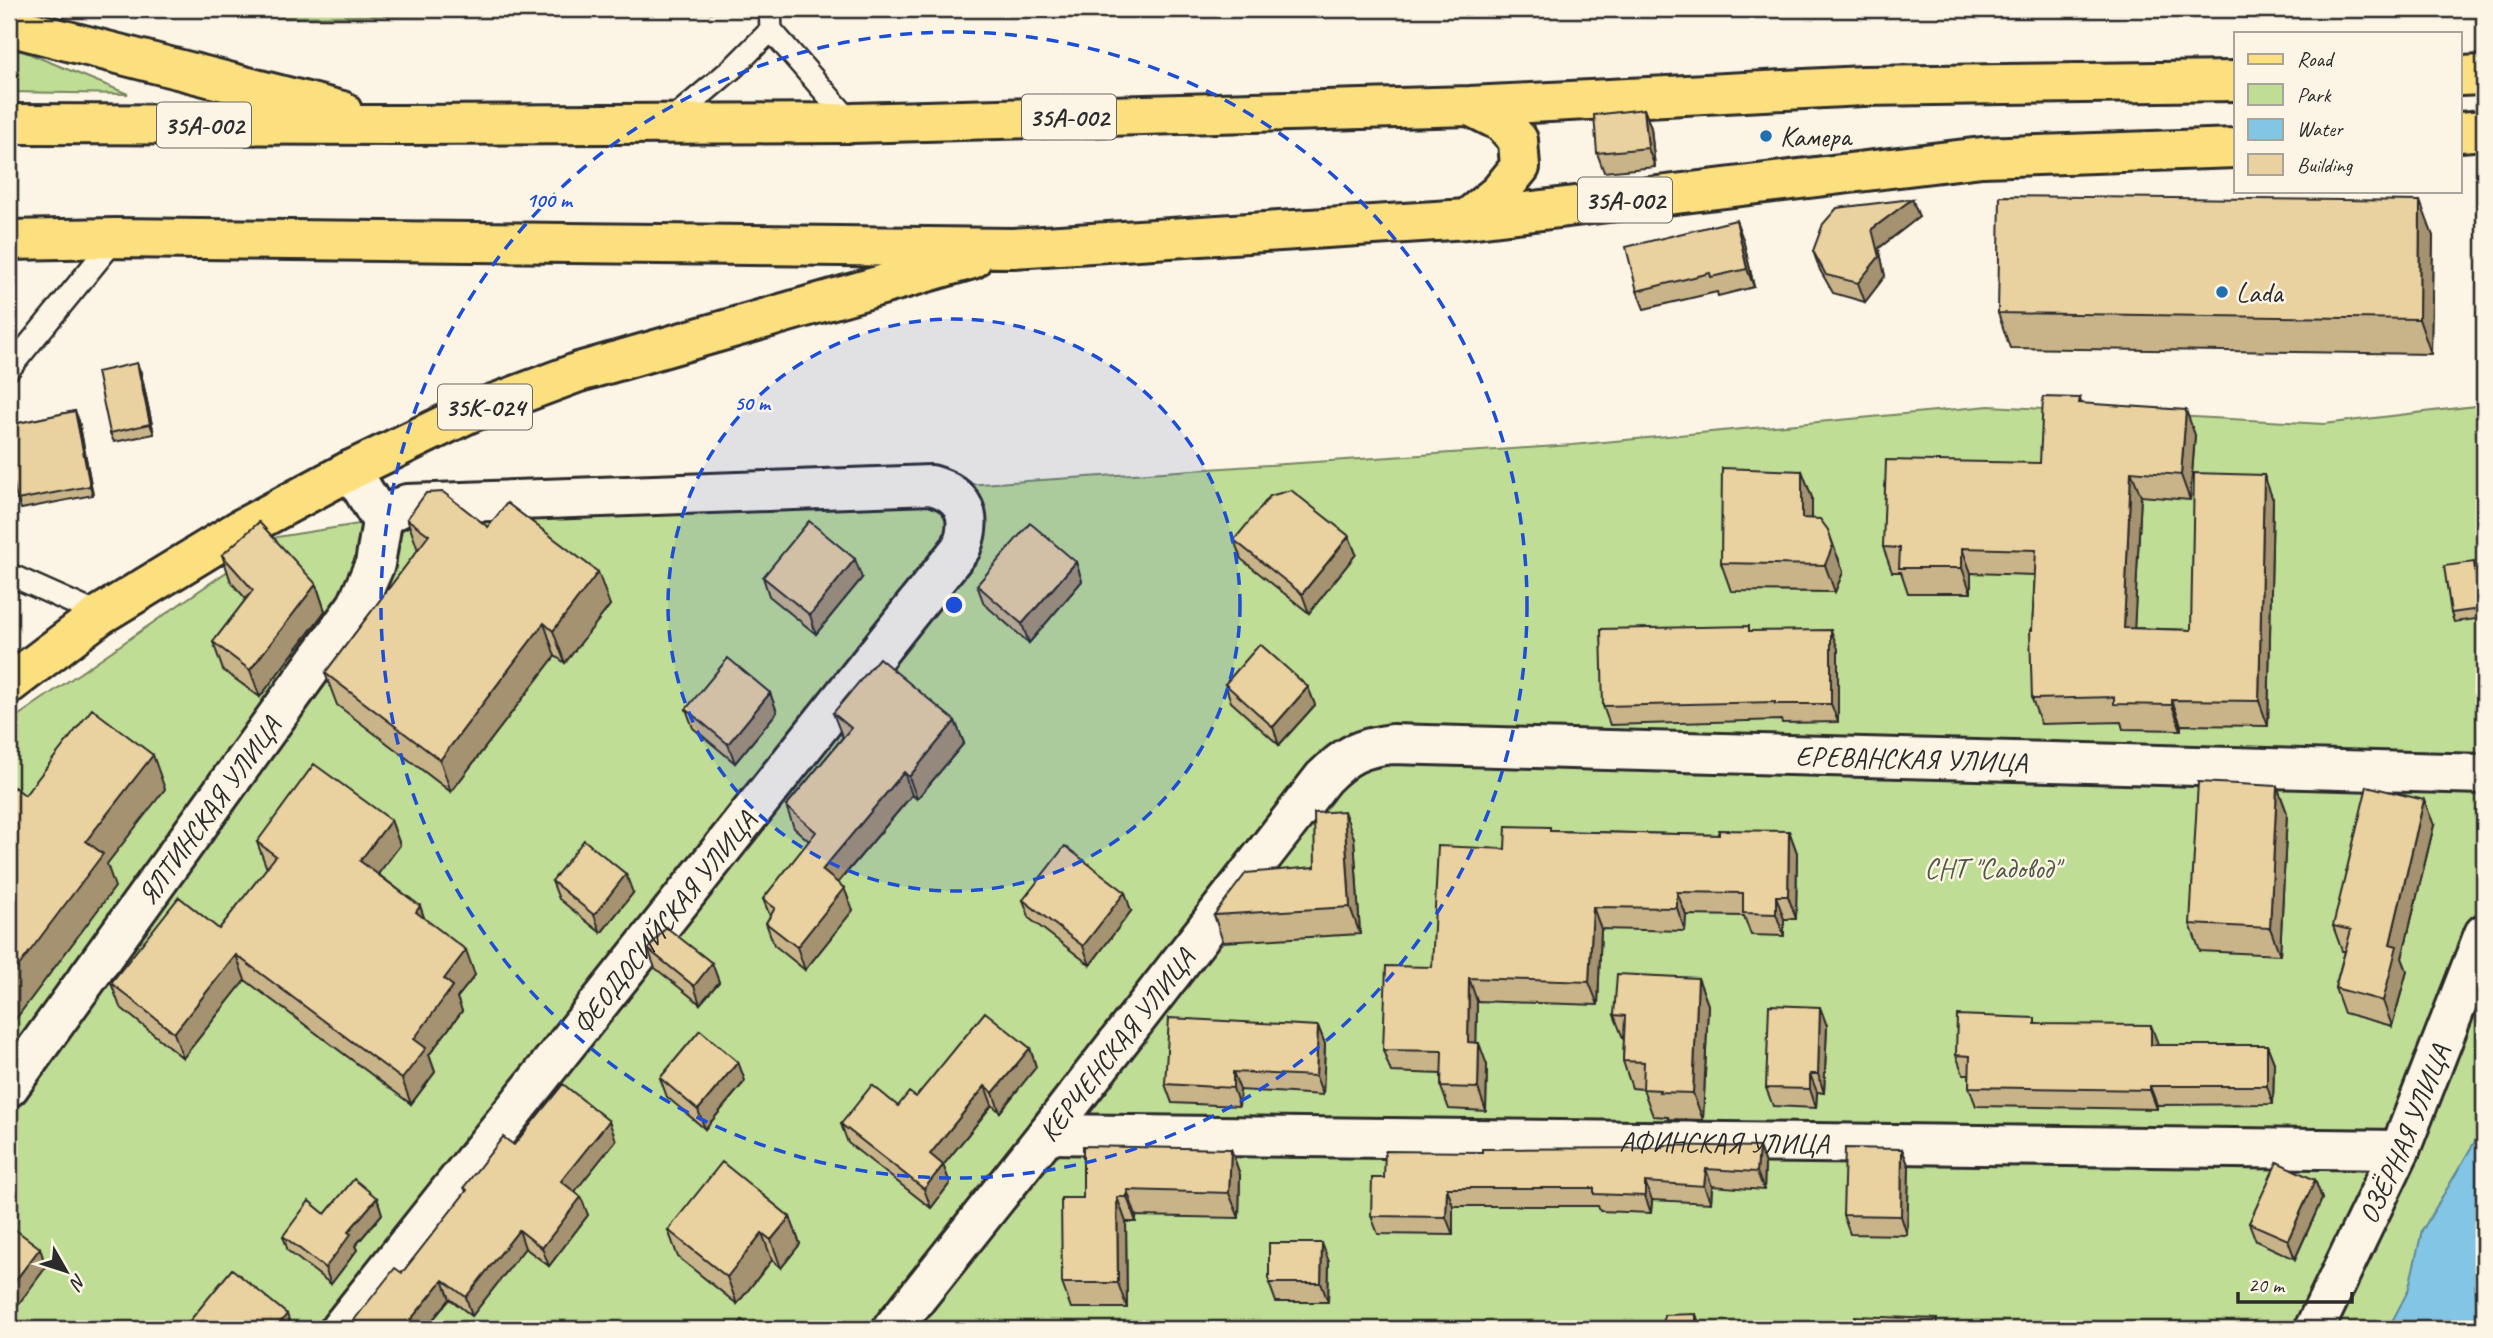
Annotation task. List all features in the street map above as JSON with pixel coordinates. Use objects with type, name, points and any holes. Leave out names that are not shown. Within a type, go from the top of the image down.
[{"type":"main road","points":[[9,26],[398,125]]},
{"type":"main road","points":[[2462,76],[2484,75]]},
{"type":"main road","name":"35А-002","points":[[9,124],[852,123],[1470,106],[1863,86],[2234,81]]},
{"type":"main road","points":[[1467,219],[1499,193],[1520,167],[1518,140],[1502,122],[1470,106]]},
{"type":"main road","points":[[2462,132],[2484,130]]},
{"type":"main road","name":"35А-002","points":[[9,240],[116,238],[1013,248],[1467,219],[1983,157],[2234,148]]},
{"type":"main road","name":"35К-024","points":[[9,684],[100,615],[241,529],[351,470],[469,413],[579,372],[1013,248]]},
{"type":"street","points":[[351,470],[382,521]]},
{"type":"street","name":"ФЕОДОСИЙСКАЯ УЛИЦА","points":[[340,1329],[961,548],[967,521],[964,508],[955,496],[931,485],[407,504],[389,513],[382,521]]},
{"type":"street","name":"ЯЛТИНСКАЯ УЛИЦА","points":[[9,1087],[357,605],[375,564],[382,521]]},
{"type":"street","name":"ЕРЕВАНСКАЯ УЛИЦА","points":[[1342,759],[1366,747],[1392,744],[2484,774]]},
{"type":"street","name":"КЕРЧЕНСКАЯ УЛИЦА","points":[[892,1329],[1048,1134],[1315,789],[1342,759]]},
{"type":"street","name":"ОЗЁРНАЯ УЛИЦА","points":[[2314,1329],[2400,1150],[2484,934]]},
{"type":"street","name":"АФИНСКАЯ УЛИЦА","points":[[1048,1134],[2400,1150]]},
{"type":"lane","points":[[668,124],[734,68],[770,19],[852,123]]},
{"type":"lane","points":[[9,369],[116,238]]},
{"type":"lane","points":[[12,577],[100,615]]},
{"type":"green space","points":[[238,9],[1054,9],[274,17]]},
{"type":"green space","points":[[1144,9],[2484,9],[2484,14]]},
{"type":"green space","points":[[9,48],[25,52],[128,94],[9,92]]},
{"type":"green space","name":"СНТ \"Садовод\"","points":[[2484,405],[2484,1329],[9,1329],[9,722],[277,537],[422,514],[828,494],[1572,445],[1989,406],[2324,424]]},
{"type":"water","points":[[2484,1126],[2484,1329],[2388,1329],[2408,1291],[2422,1231]]},
{"type":"building","points":[[1644,109],[1648,148],[1597,153],[1594,115]]},
{"type":"building","name":"Lada","points":[[2000,196],[2420,201],[2419,319],[1998,313]]},
{"type":"building","points":[[1912,199],[1872,229],[1879,257],[1858,283],[1826,275],[1813,251],[1823,224],[1837,208]]},
{"type":"building","points":[[1736,220],[1747,269],[1711,277],[1710,273],[1637,291],[1626,247]]},
{"type":"building","points":[[137,363],[150,424],[110,433],[97,372]]},
{"type":"building","points":[[2043,397],[2080,398],[2079,403],[2186,410],[2181,475],[2131,471],[2124,628],[2191,630],[2194,473],[2264,475],[2259,701],[2172,700],[2172,705],[2114,704],[2114,697],[2032,699],[2030,630],[2036,550],[1962,548],[1962,568],[1899,568],[1900,548],[1883,547],[1886,460],[2040,463]]},
{"type":"building","points":[[75,411],[90,486],[17,500],[14,484],[9,485],[9,425]]},
{"type":"building","points":[[1722,468],[1802,471],[1802,518],[1820,519],[1828,530],[1833,545],[1825,565],[1721,563]]},
{"type":"building","points":[[1291,490],[1349,536],[1302,594],[1234,540],[1270,496]]},
{"type":"building","points":[[443,492],[488,527],[507,503],[598,572],[553,631],[544,623],[440,760],[325,673],[429,535],[407,519],[426,493]]},
{"type":"building","points":[[809,521],[855,559],[810,615],[763,577]]},
{"type":"building","points":[[259,522],[316,584],[250,670],[213,642],[253,590],[222,555]]},
{"type":"building","points":[[1030,523],[1076,562],[1022,624],[977,585]]},
{"type":"building","points":[[2474,562],[2480,609],[2451,613],[2444,566]]},
{"type":"building","points":[[1749,626],[1749,631],[1831,630],[1831,704],[1775,702],[1603,706],[1601,629]]},
{"type":"building","points":[[1260,644],[1308,687],[1273,727],[1225,684]]},
{"type":"building","points":[[728,658],[770,693],[728,744],[686,709]]},
{"type":"building","points":[[879,658],[955,721],[909,777],[904,772],[822,870],[844,888],[797,947],[766,923],[775,908],[763,899],[816,832],[786,806],[851,728],[833,713]]},
{"type":"building","points":[[92,709],[153,755],[86,841],[103,854],[9,979],[9,794],[14,787],[25,795]]},
{"type":"building","points":[[314,764],[391,820],[360,861],[420,906],[416,912],[466,950],[444,979],[453,986],[414,1039],[426,1048],[402,1079],[236,955],[174,1033],[111,983],[179,897],[219,929],[276,856],[257,842]]},
{"type":"building","points":[[2198,782],[2277,786],[2270,928],[2190,924]]},
{"type":"building","points":[[2367,786],[2424,800],[2390,944],[2397,946],[2383,1001],[2335,988],[2351,930],[2333,926]]},
{"type":"building","points":[[1344,811],[1350,907],[1214,915],[1246,873],[1315,867],[1314,813]]},
{"type":"building","points":[[1506,826],[1550,827],[1550,831],[1719,835],[1719,830],[1789,831],[1788,896],[1776,896],[1776,914],[1743,913],[1743,893],[1677,892],[1677,908],[1593,907],[1589,982],[1469,978],[1468,1042],[1479,1043],[1478,1088],[1441,1087],[1442,1051],[1383,1050],[1386,966],[1432,967],[1438,846],[1505,849]]},
{"type":"building","points":[[584,840],[626,874],[594,915],[552,881]]},
{"type":"building","points":[[1065,846],[1125,892],[1083,946],[1023,900]]},
{"type":"building","points":[[666,927],[712,963],[694,986],[648,949]]},
{"type":"building","points":[[1617,974],[1698,978],[1693,1093],[1643,1089],[1644,1062],[1623,1061],[1625,1016],[1614,1015]]},
{"type":"building","points":[[1769,1005],[1820,1007],[1818,1074],[1810,1074],[1810,1089],[1766,1088]]},
{"type":"building","points":[[985,1012],[1030,1048],[993,1093],[985,1086],[930,1154],[943,1165],[924,1189],[841,1124],[872,1085],[898,1106],[909,1092],[916,1097]]},
{"type":"building","points":[[1957,1015],[2035,1018],[2035,1024],[2151,1025],[2151,1045],[2267,1045],[2267,1086],[2150,1086],[2150,1090],[1969,1087],[1970,1056],[1956,1055]]},
{"type":"building","points":[[1169,1018],[1318,1026],[1316,1076],[1233,1072],[1233,1088],[1165,1084]]},
{"type":"building","points":[[700,1030],[738,1062],[698,1110],[660,1078]]},
{"type":"building","points":[[563,1084],[609,1121],[561,1181],[581,1197],[542,1248],[519,1230],[466,1297],[443,1280],[403,1329],[365,1329],[354,1320],[395,1268],[402,1273],[467,1190],[464,1187],[503,1137],[514,1145]]},
{"type":"building","points":[[1662,1145],[1759,1147],[1757,1172],[1706,1169],[1704,1186],[1645,1182],[1645,1196],[1594,1194],[1594,1188],[1447,1188],[1446,1217],[1371,1216],[1372,1178],[1384,1178],[1385,1151],[1482,1152],[1482,1149],[1662,1148]]},
{"type":"building","points":[[1083,1146],[1231,1149],[1229,1193],[1127,1190],[1127,1197],[1117,1197],[1118,1283],[1062,1283],[1061,1198],[1083,1198]]},
{"type":"building","points":[[1845,1148],[1902,1149],[1901,1216],[1843,1215]]},
{"type":"building","points":[[722,1162],[790,1217],[771,1240],[762,1233],[727,1277],[668,1230]]},
{"type":"building","points":[[2277,1162],[2315,1180],[2288,1240],[2249,1223]]},
{"type":"building","points":[[354,1179],[377,1198],[348,1232],[351,1234],[325,1268],[283,1236],[309,1201],[325,1214]]},
{"type":"building","points":[[9,1225],[40,1248],[9,1289]]},
{"type":"building","points":[[1269,1243],[1322,1243],[1321,1283],[1269,1283]]},
{"type":"building","points":[[232,1269],[287,1314],[275,1329],[183,1329]]},
{"type":"building","points":[[1696,1314],[1696,1329],[1664,1329],[1664,1315]]},
{"type":"building","points":[[1855,1316],[1937,1319],[1936,1329],[1854,1329]]},
{"type":"building","points":[[742,1320],[753,1329],[735,1329]]},
{"type":"place","name":"Камера","points":[[1766,136]]},
{"type":"place","name":"Lada","points":[[2222,292]]}]
